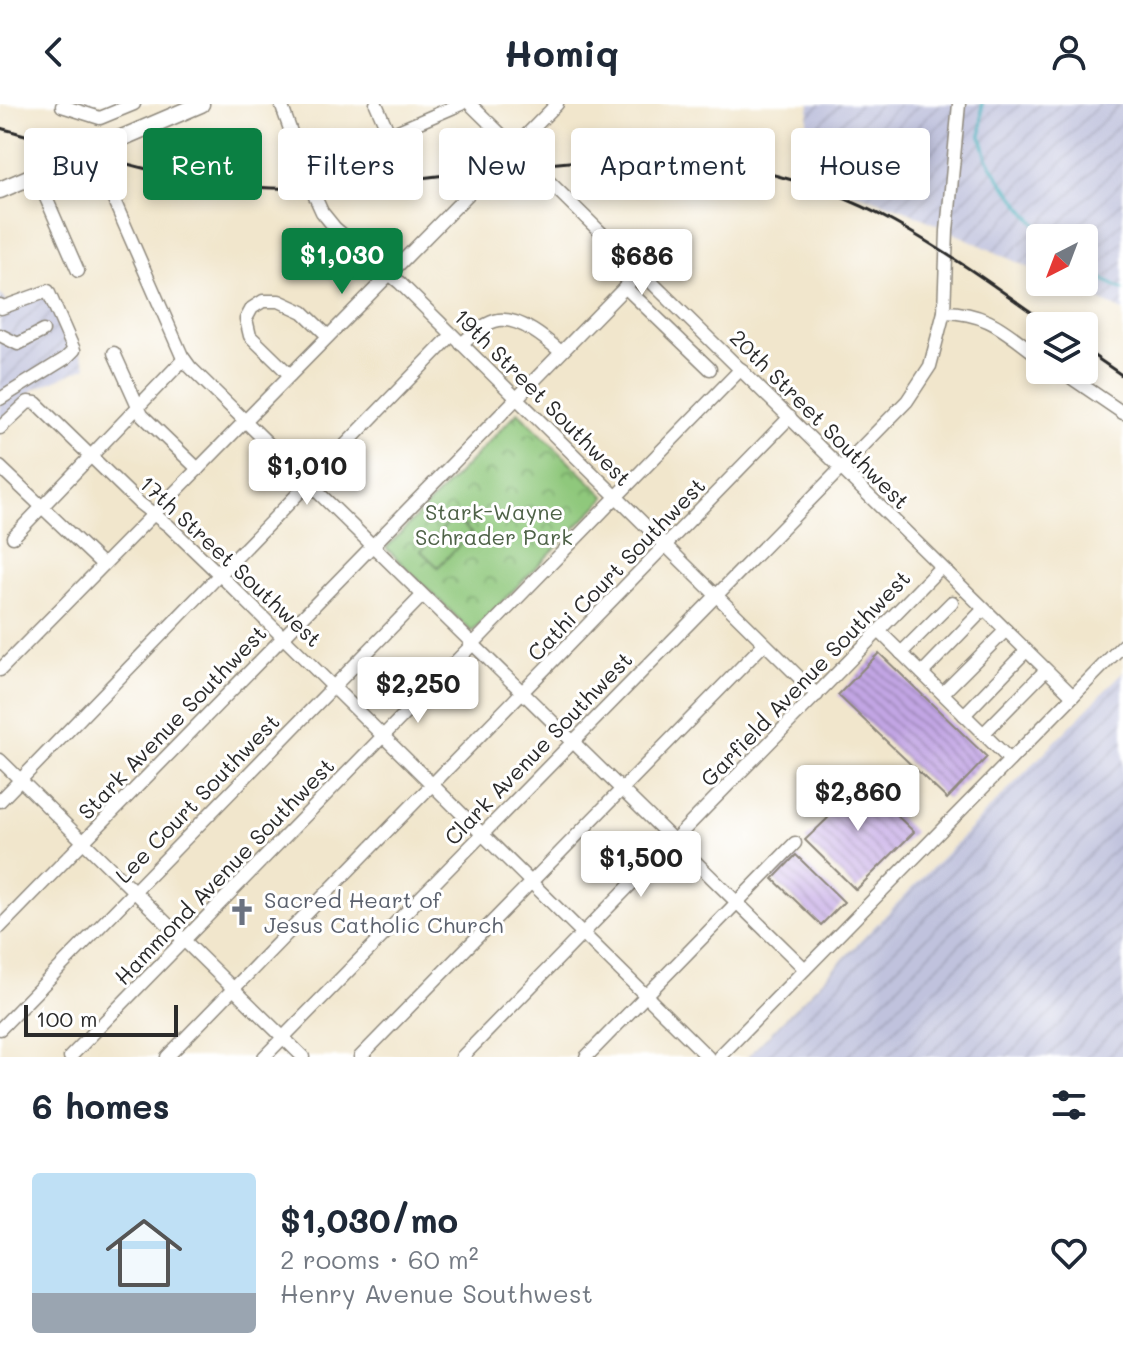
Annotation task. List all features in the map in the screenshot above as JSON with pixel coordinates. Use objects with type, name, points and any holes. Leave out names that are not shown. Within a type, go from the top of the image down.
[{"type":"main road","points":[[127,136],[196,105]]},
{"type":"main road","points":[[0,190],[24,180]]},
{"type":"street","points":[[64,104],[62,106],[100,118],[134,104]]},
{"type":"street","name":"19th Street Southwest","points":[[281,104],[290,128]]},
{"type":"street","points":[[376,104],[386,128]]},
{"type":"street","points":[[408,128],[461,104]]},
{"type":"street","name":"20th Street Southwest","points":[[470,104],[494,128]]},
{"type":"street","points":[[534,128],[557,104]]},
{"type":"street","name":"Clark Avenue Southwest","points":[[264,1057],[907,401],[921,383],[930,366],[944,312],[947,231],[958,104]]},
{"type":"street","name":"20th Street Southwest","points":[[555,188],[1073,696]]},
{"type":"street","points":[[47,200],[78,271]]},
{"type":"street","points":[[114,200],[184,359],[805,969]]},
{"type":"street","name":"19th Street Southwest","points":[[316,200],[342,234],[389,273],[817,695]]},
{"type":"street","points":[[0,670],[462,200]]},
{"type":"street","name":"Stark Avenue Southwest","points":[[0,927],[641,271]]},
{"type":"street","points":[[625,287],[710,369]]},
{"type":"street","points":[[0,305],[1,308],[48,291],[74,350],[0,399]]},
{"type":"street","points":[[290,375],[250,336],[246,319],[252,308],[260,302],[279,301],[303,312],[328,336]]},
{"type":"street","points":[[944,312],[987,320],[1026,347]]},
{"type":"street","points":[[0,801],[308,484],[456,340],[497,320],[523,327],[561,352]]},
{"type":"street","points":[[0,335],[18,344],[43,331]]},
{"type":"street","points":[[694,354],[710,338]]},
{"type":"street","points":[[114,353],[142,415],[198,469]]},
{"type":"street","points":[[13,537],[184,359]]},
{"type":"street","name":"Hammond Avenue Southwest","points":[[70,1057],[741,369]]},
{"type":"street","points":[[1081,384],[1123,413]]},
{"type":"street","name":"17th Street Southwest","points":[[0,428],[31,401],[139,503],[169,526],[284,637],[708,1057]]},
{"type":"street","name":"Cathi Court Southwest","points":[[167,1057],[790,417]]},
{"type":"street","points":[[0,467],[103,565]]},
{"type":"street","name":"Garfield Avenue Southwest","points":[[462,1057],[941,567]]},
{"type":"street","name":"Lee Court Southwest","points":[[0,1029],[422,596]]},
{"type":"street","points":[[901,653],[952,602]]},
{"type":"street","points":[[922,673],[984,609]]},
{"type":"street","points":[[943,693],[1006,630]]},
{"type":"street","points":[[879,631],[1010,760]]},
{"type":"street","points":[[360,1057],[764,644]]},
{"type":"street","points":[[719,1057],[1123,645]]},
{"type":"street","points":[[964,715],[1026,651]]},
{"type":"street","points":[[983,734],[1046,670]]},
{"type":"street","points":[[0,760],[303,1057]]},
{"type":"street","points":[[586,1057],[795,843]]},
{"type":"shaded area","points":[[810,104],[1123,104],[1123,311],[1090,296],[1098,296],[1098,224],[1026,224],[1026,266],[905,210],[877,200],[930,200],[930,128],[807,128]]},
{"type":"shaded area","points":[[50,287],[87,367],[34,389],[0,421],[0,293],[6,303]]},
{"type":"shaded area","points":[[1123,672],[1123,1057],[747,1057],[786,1017]]},
{"type":"green space","name":"Stark-Wayne Schrader Park","points":[[518,412],[606,497],[472,632],[386,548]]},
{"type":"green space","points":[[454,517],[471,533],[438,567],[421,551]]},
{"type":"building","points":[[879,653],[987,757],[947,799],[838,695]]},
{"type":"building","points":[[855,775],[914,832],[856,890],[805,840],[828,818],[820,810]]},
{"type":"building","points":[[796,855],[844,902],[821,925],[773,879]]},
{"type":"waterway","points":[[982,104],[981,137],[987,158],[1036,224]]},
{"type":"waterway","points":[[1098,275],[1123,290]]},
{"type":"railway","points":[[0,128],[168,174],[236,186],[271,188],[354,185],[609,159],[646,158],[719,164],[792,180],[862,206],[955,259],[1031,312]]},
{"type":"railway","points":[[1098,359],[1123,376]]},
{"type":"place","name":"Sacred Heart of Jesus Catholic Church","points":[[242,912]]}]
